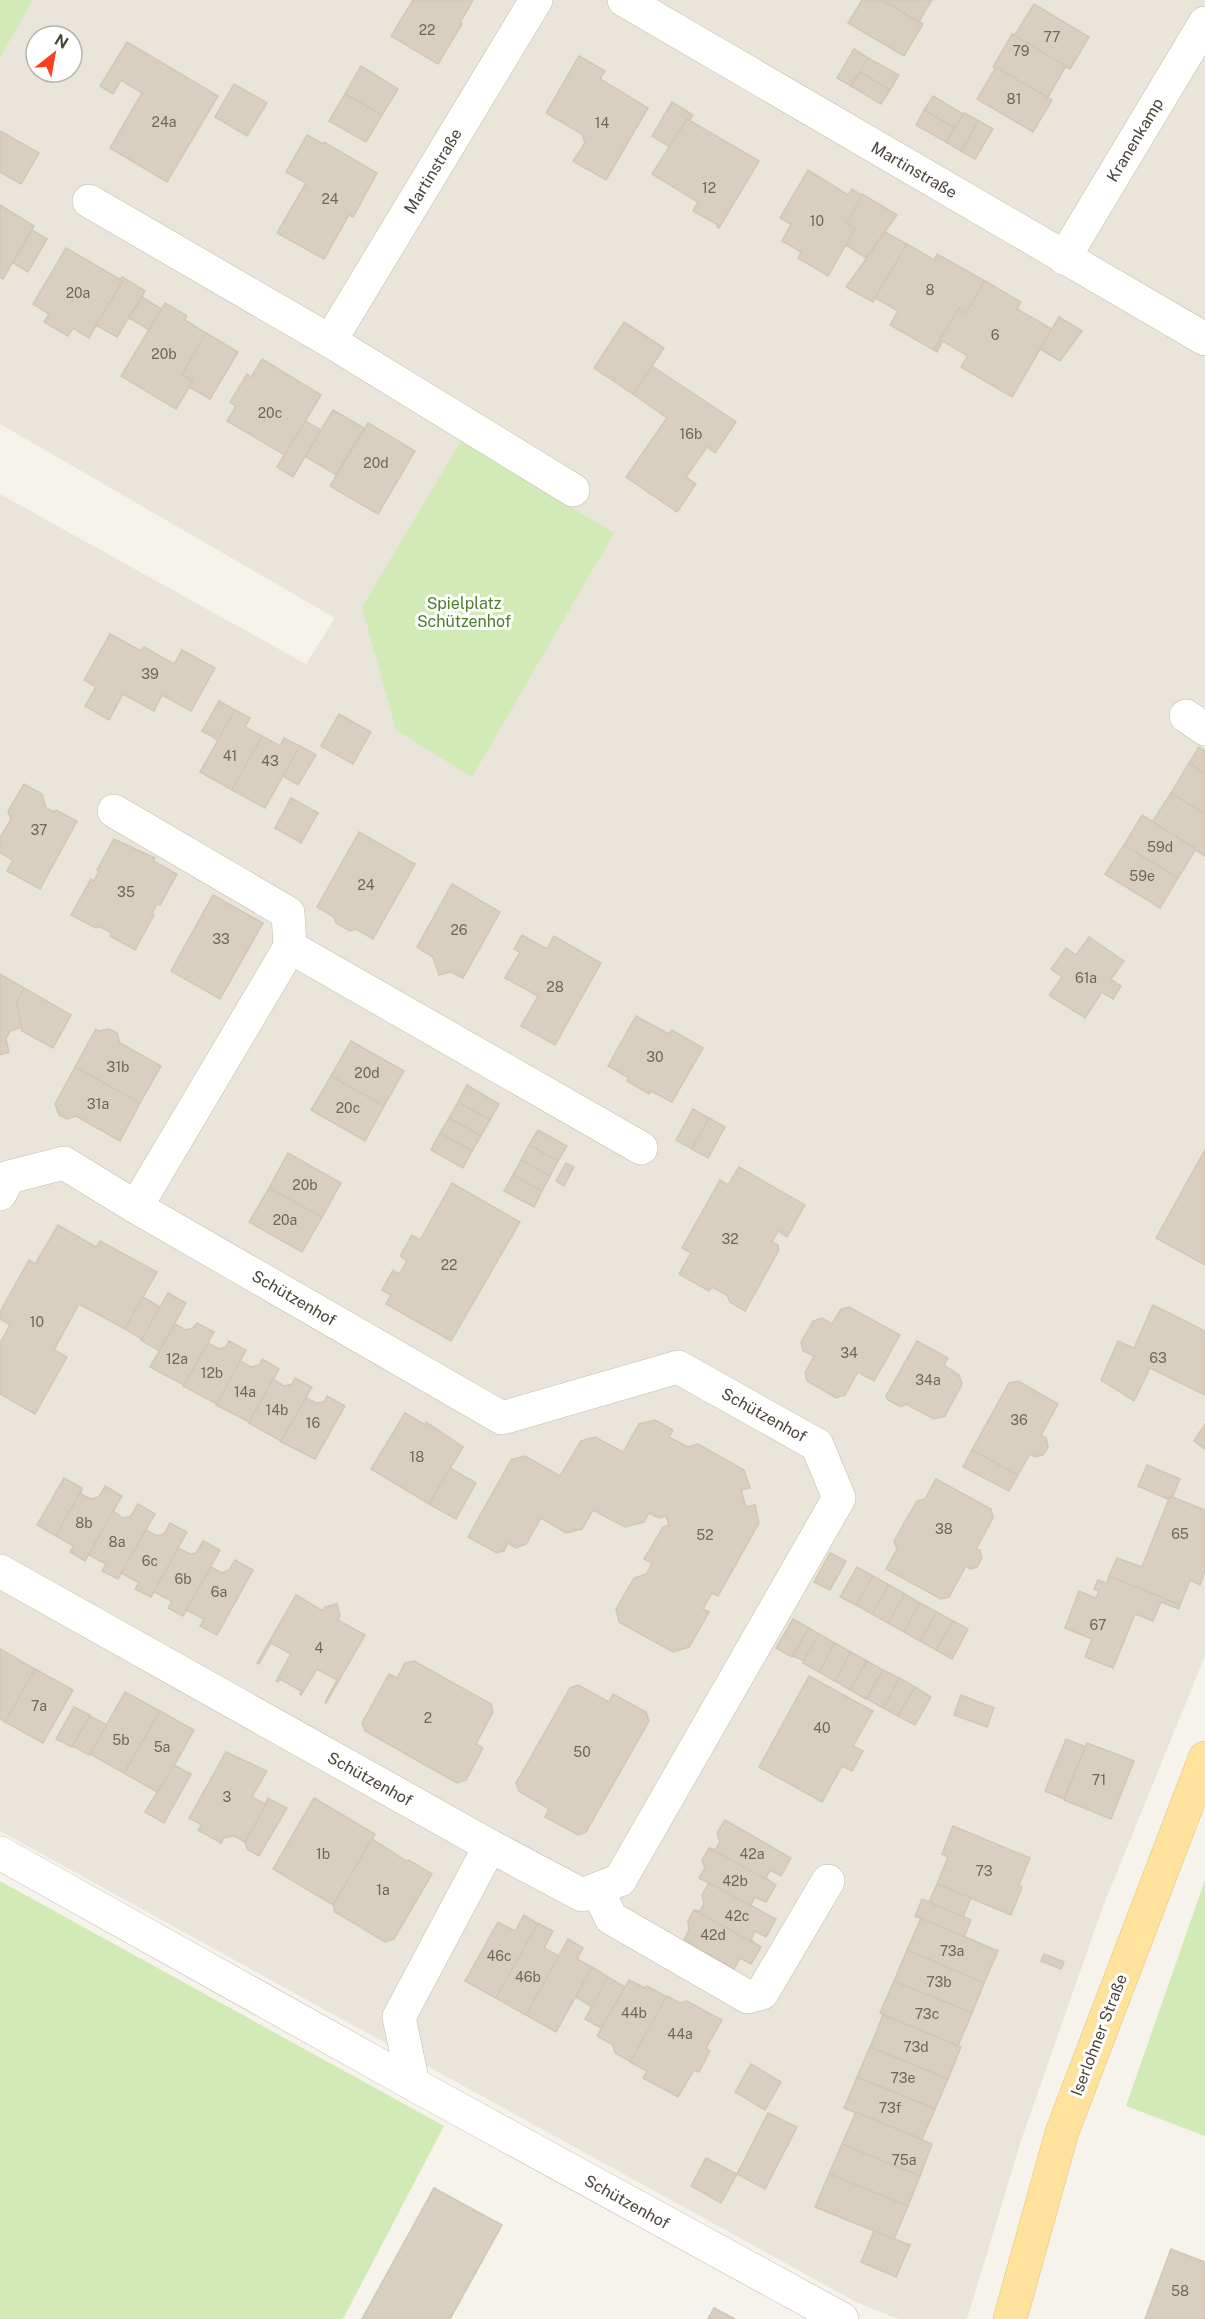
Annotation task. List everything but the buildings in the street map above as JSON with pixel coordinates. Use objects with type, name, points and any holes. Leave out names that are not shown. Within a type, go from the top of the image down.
[{"type":"main road","name":"Iserlohner Straße","points":[[1010,2319],[1062,2132],[1205,1758]]},
{"type":"street","name":"Martinstraße","points":[[330,341],[536,0]]},
{"type":"street","name":"Martinstraße","points":[[624,0],[1205,339]]},
{"type":"street","name":"Kranenkamp","points":[[1064,258],[1205,23]]},
{"type":"street","points":[[89,201],[330,341],[573,490]]},
{"type":"street","points":[[114,811],[288,913],[290,947],[136,1207]]},
{"type":"street","points":[[290,947],[641,1148]]},
{"type":"street","name":"Schützenhof","points":[[0,1194],[9,1177],[64,1163],[502,1418],[678,1367],[817,1445],[839,1498],[620,1881],[582,1895],[490,1846],[0,1571]]},
{"type":"street","points":[[413,2084],[399,2017],[490,1846]]},
{"type":"street","name":"Schützenhof","points":[[0,1853],[413,2084],[842,2319]]},
{"type":"street","points":[[597,1889],[611,1918],[748,1997],[762,1992],[828,1881]]},
{"type":"shaded area","points":[[33,0],[1205,0],[1205,1656],[1102,1909],[1021,2141],[967,2319],[898,2319],[858,2303],[0,1831],[0,494],[306,664],[335,618],[0,424],[0,58]]},
{"type":"green space","points":[[0,0],[33,0],[0,58]]},
{"type":"green space","name":"Spielplatz Schützenhof","points":[[461,441],[614,533],[472,777],[396,730],[362,607]]},
{"type":"green space","points":[[1205,1880],[1205,2136],[1126,2106]]},
{"type":"green space","points":[[0,1881],[444,2126],[343,2319],[0,2319]]}]
